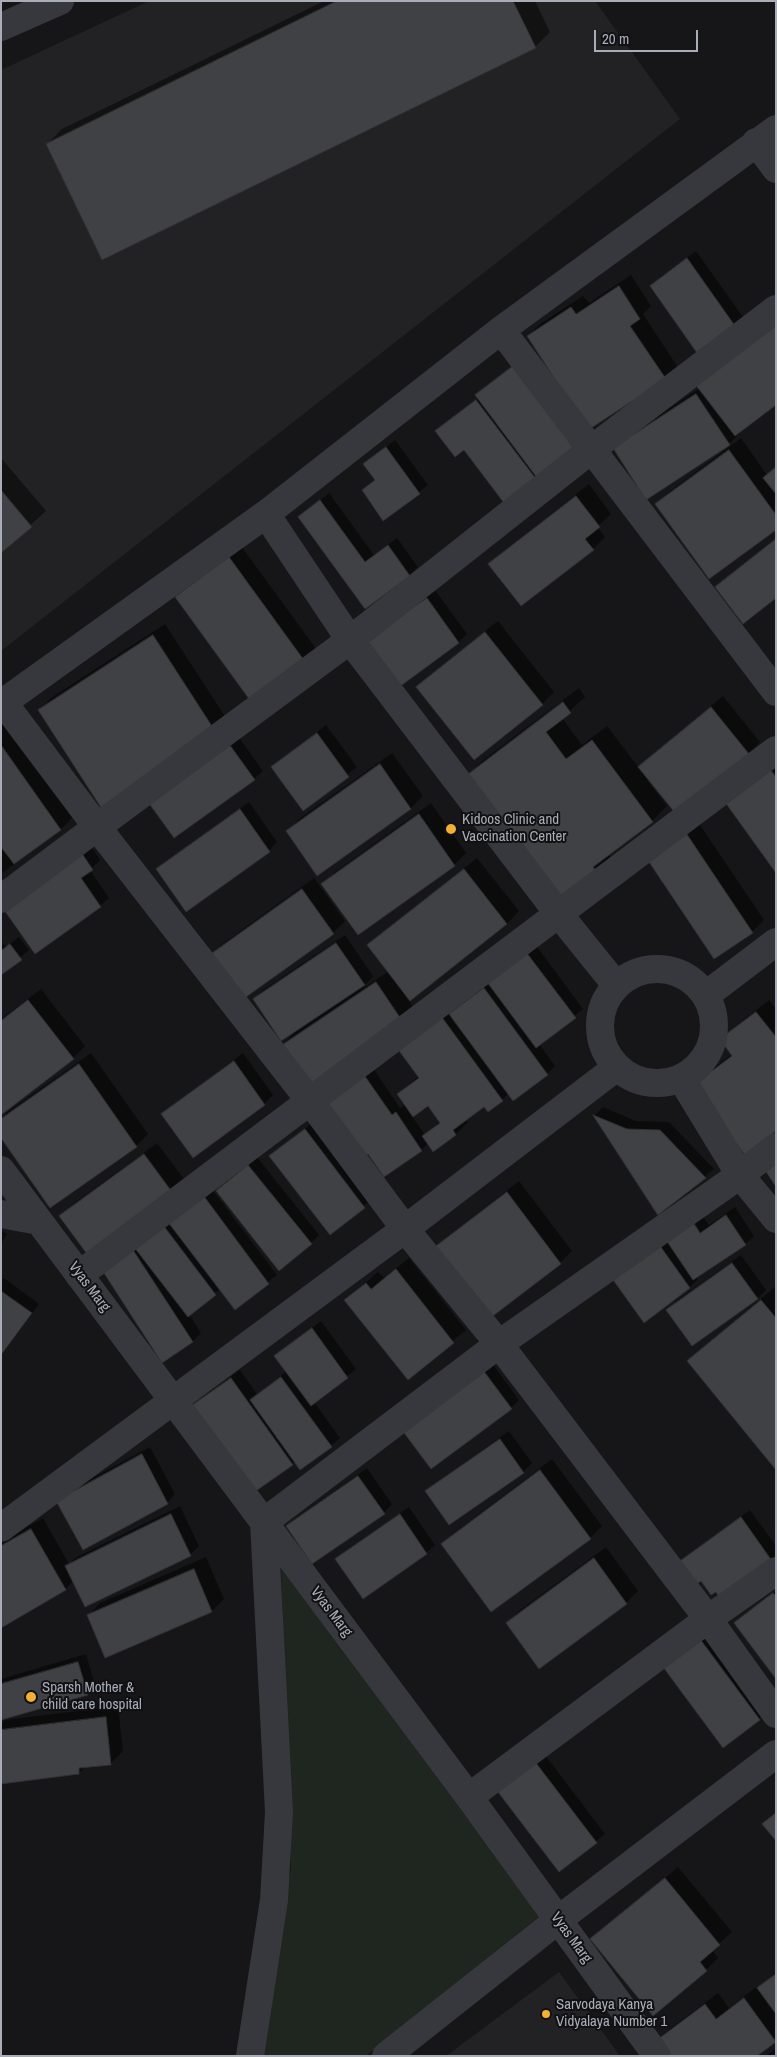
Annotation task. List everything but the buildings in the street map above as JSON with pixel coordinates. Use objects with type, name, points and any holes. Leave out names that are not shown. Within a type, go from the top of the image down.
[{"type":"street","points":[[1,27],[60,1]]},
{"type":"street","points":[[776,169],[766,135],[501,330],[266,514],[2,703],[310,1101],[405,1229],[500,1344],[708,1619],[776,1714]]},
{"type":"street","points":[[1,900],[350,640],[592,449],[776,309]]},
{"type":"street","points":[[501,330],[776,692]]},
{"type":"street","points":[[266,514],[350,640],[558,914],[616,985]]},
{"type":"street","points":[[79,1275],[776,750]]},
{"type":"street","points":[[706,996],[776,942]]},
{"type":"street","points":[[653,969],[674,971],[692,980],[706,996],[713,1014],[714,1033],[708,1052],[697,1067],[681,1078],[664,1083],[648,1083],[631,1078],[618,1067],[602,1042],[602,1011],[616,985],[633,974],[653,969]]},
{"type":"street","points":[[1,1528],[405,1229],[618,1067]]},
{"type":"street","points":[[681,1078],[740,1175],[776,1219]]},
{"type":"street","points":[[250,2056],[274,1900],[279,1812],[264,1522],[500,1344],[740,1175],[776,1147]]},
{"type":"street","name":"Vyas Marg","points":[[1,1170],[469,1798],[657,2056]]},
{"type":"street","points":[[1,1214],[39,1220]]},
{"type":"street","points":[[469,1798],[708,1619],[776,1571]]},
{"type":"street","points":[[386,2056],[558,1920],[776,1754]]},
{"type":"shaded area","points":[[149,1],[595,1],[680,119],[1,651],[1,70]]},
{"type":"shaded area","points":[[281,1568],[540,1916],[366,2056],[262,2056],[291,1868]]},
{"type":"shaded area","name":"Sarvodaya Kanya Vidyalaya Number 1","points":[[559,1972],[620,2056],[446,2056]]},
{"type":"place","name":"Kidoos Clinic and Vaccination Center","points":[[451,829]]},
{"type":"place","name":"Sparsh Mother & child care hospital","points":[[31,1697]]},
{"type":"place","name":"Sarvodaya Kanya Vidyalaya Number 1","points":[[546,2014]]}]
